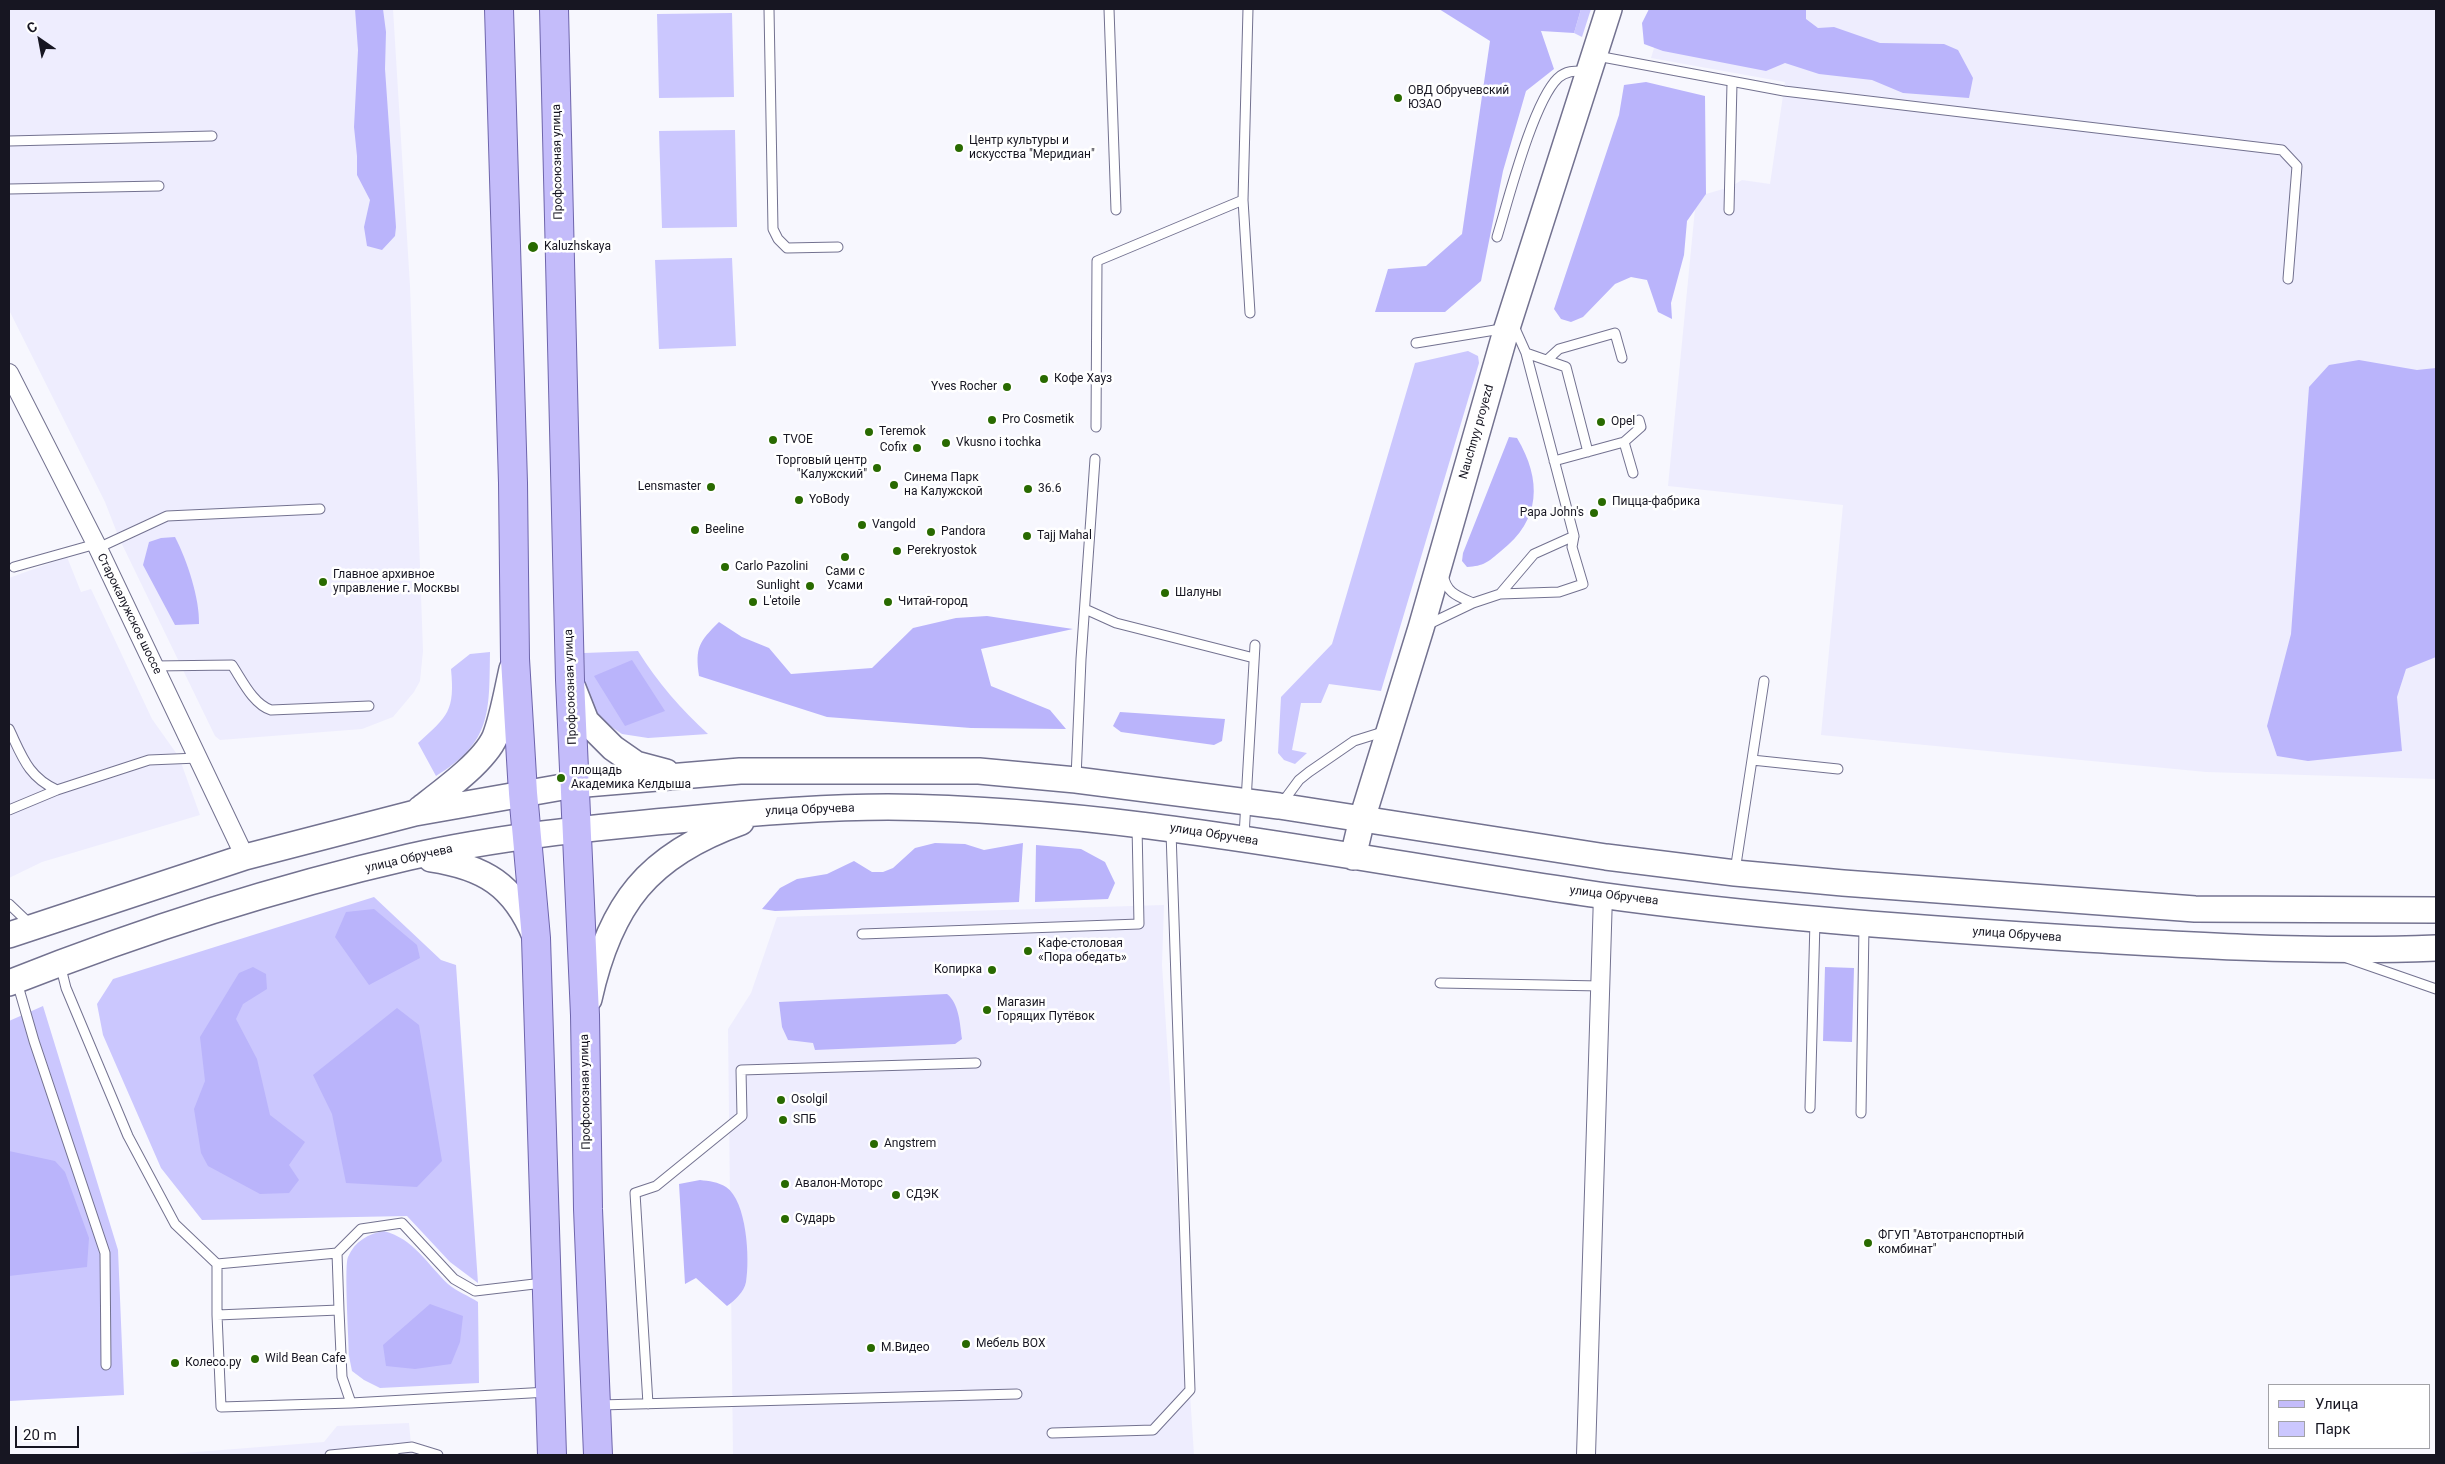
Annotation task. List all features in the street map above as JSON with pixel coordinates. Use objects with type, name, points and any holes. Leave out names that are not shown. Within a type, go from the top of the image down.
[{"type":"main road","points":[[499,9],[513,483],[515,659],[523,793],[536,938],[552,1455]]},
{"type":"main road","name":"Профсоюзная улица","points":[[554,9],[570,680],[585,1015],[588,1209],[598,1455]]},
{"type":"main road","name":"Nauchnyy proyezd","points":[[1353,857],[1362,819],[1421,628],[1508,324],[1609,9]]},
{"type":"main road","points":[[415,812],[454,783],[474,764],[494,738],[515,659]]},
{"type":"main road","points":[[570,680],[586,721],[613,748],[636,764],[675,775]]},
{"type":"main road","points":[[9,935],[32,925],[245,857],[415,812],[574,785],[740,771],[881,770],[979,772],[1076,780],[1247,801],[1606,857],[1735,873],[2195,909],[2436,910]]},
{"type":"main road","name":"улица Обручева","points":[[13,981],[255,899],[414,856],[527,836],[772,810],[906,808],[1020,812],[1137,824],[1603,895],[1815,920],[2193,946],[2326,951],[2436,948]]},
{"type":"main road","points":[[585,1015],[597,965],[611,928],[634,892],[656,869],[686,846],[718,830],[772,810]]},
{"type":"main road","points":[[414,856],[461,864],[487,876],[507,891],[525,912],[536,938]]},
{"type":"street","name":"Старокалужское шоссе","points":[[10,380],[97,546],[245,857]]},
{"type":"street","points":[[1586,1455],[1603,895]]},
{"type":"lane","points":[[769,9],[773,229],[778,239],[787,248],[838,247]]},
{"type":"lane","points":[[1109,9],[1116,210]]},
{"type":"lane","points":[[1248,9],[1243,200],[1250,312]]},
{"type":"lane","points":[[1497,237],[1534,122],[1548,94],[1558,78],[1572,70],[1592,64],[1784,92],[2282,150],[2297,166],[2288,279]]},
{"type":"lane","points":[[1729,210],[1732,83]]},
{"type":"lane","points":[[9,141],[212,136]]},
{"type":"lane","points":[[9,189],[160,186]]},
{"type":"lane","points":[[1096,427],[1096,262],[1243,200]]},
{"type":"lane","points":[[1416,343],[1495,330],[1508,324],[1526,353],[1574,536],[1572,547],[1583,584],[1559,592],[1500,594],[1472,603],[1421,628]]},
{"type":"lane","points":[[1546,360],[1559,350],[1615,333],[1622,358]]},
{"type":"lane","points":[[1526,353],[1566,367],[1588,452]]},
{"type":"lane","points":[[1554,461],[1624,442],[1641,426],[1639,420]]},
{"type":"lane","points":[[1624,442],[1632,473]]},
{"type":"lane","points":[[1076,780],[1084,609],[1095,459]]},
{"type":"lane","points":[[14,567],[97,546],[166,516],[320,509]]},
{"type":"lane","points":[[1500,594],[1534,554],[1574,536]]},
{"type":"lane","points":[[1440,559],[1444,582],[1451,594],[1472,603]]},
{"type":"lane","points":[[1084,609],[1116,623],[1254,658]]},
{"type":"lane","points":[[1243,840],[1247,801],[1255,644]]},
{"type":"lane","points":[[154,666],[232,665],[257,700],[264,708],[271,710],[369,706]]},
{"type":"lane","points":[[1735,873],[1764,681]]},
{"type":"lane","points":[[9,729],[26,765],[41,782],[57,790]]},
{"type":"lane","points":[[1279,806],[1299,780],[1316,767],[1354,741],[1391,729]]},
{"type":"lane","points":[[9,810],[57,790],[148,760],[198,758]]},
{"type":"lane","points":[[1752,760],[1838,769]]},
{"type":"lane","points":[[862,934],[1139,924],[1137,824]]},
{"type":"lane","points":[[1052,1434],[1153,1430],[1190,1390],[1171,829]]},
{"type":"lane","points":[[9,904],[32,925]]},
{"type":"lane","points":[[1810,1108],[1815,920]]},
{"type":"lane","points":[[1861,1113],[1864,924]]},
{"type":"lane","points":[[2326,951],[2436,989]]},
{"type":"lane","points":[[60,964],[66,988],[128,1136],[175,1224],[217,1264],[221,1407],[351,1403],[550,1391]]},
{"type":"lane","points":[[13,981],[104,1253],[106,1364]]},
{"type":"lane","points":[[1440,982],[1600,986]]},
{"type":"lane","points":[[648,1404],[635,1193],[656,1186],[742,1116],[741,1070],[976,1063]]},
{"type":"lane","points":[[217,1264],[336,1252],[361,1229],[402,1223],[454,1278],[475,1291],[547,1282]]},
{"type":"lane","points":[[336,1252],[342,1377],[351,1403]]},
{"type":"lane","points":[[217,1315],[339,1310]]},
{"type":"lane","points":[[596,1405],[1017,1394]]},
{"type":"lane","points":[[330,1455],[394,1452],[412,1447],[438,1455]]},
{"type":"shaded area","points":[[9,9],[393,9],[410,286],[423,651],[420,681],[414,692],[393,717],[362,729],[220,740],[215,736],[119,538],[105,502],[9,310]]},
{"type":"shaded area","points":[[355,9],[383,9],[386,32],[385,69],[396,227],[395,236],[382,250],[367,246],[364,227],[370,200],[357,175],[354,127],[358,50]]},
{"type":"shaded area","points":[[1439,9],[1581,9],[1574,33],[1541,31],[1554,69],[1526,91],[1503,171],[1481,281],[1445,312],[1375,312],[1388,269],[1426,266],[1462,234],[1490,41]]},
{"type":"shaded area","points":[[1649,9],[1806,9],[1806,19],[1818,28],[1834,27],[1880,43],[1944,44],[1958,50],[1973,78],[1969,98],[1903,93],[1872,80],[1819,74],[1785,63],[1766,71],[1663,51],[1644,44],[1642,23]]},
{"type":"shaded area","points":[[1666,9],[2436,9],[2436,779],[2206,772],[1821,735],[1843,505],[1668,486],[1695,209],[1706,194],[1730,187],[1742,180],[1770,184],[1785,82],[1651,58]]},
{"type":"shaded area","points":[[1646,82],[1705,96],[1706,194],[1687,221],[1684,255],[1671,303],[1672,319],[1658,312],[1647,280],[1631,277],[1615,284],[1583,317],[1571,322],[1561,319],[1554,309],[1619,115],[1624,85]]},
{"type":"shaded area","points":[[2359,360],[2417,370],[2436,368],[2436,657],[2406,669],[2397,697],[2402,751],[2308,761],[2277,756],[2267,726],[2291,634],[2309,387],[2329,365]]},
{"type":"shaded area","points":[[1509,437],[1517,438],[1531,469],[1533,499],[1530,513],[1524,526],[1514,539],[1493,558],[1478,566],[1467,567],[1462,561],[1463,553]]},
{"type":"shaded area","points":[[175,537],[192,580],[199,614],[199,624],[175,625],[143,565],[149,542],[161,538]]},
{"type":"shaded area","points":[[67,557],[81,592],[91,589],[152,719],[179,757],[200,815],[42,862],[9,878],[9,578]]},
{"type":"shaded area","points":[[987,616],[1073,629],[981,649],[991,686],[1050,710],[1066,729],[971,728],[827,717],[699,676],[698,651],[703,640],[719,622],[742,637],[769,648],[791,674],[872,668],[913,628],[956,618]]},
{"type":"shaded area","points":[[632,660],[665,711],[625,726],[594,676]]},
{"type":"shaded area","points":[[1120,712],[1225,719],[1222,741],[1214,745],[1121,732],[1113,726]]},
{"type":"shaded area","points":[[935,843],[965,844],[984,850],[1023,843],[1019,902],[775,911],[762,909],[780,888],[797,879],[827,874],[854,861],[872,872],[883,872],[893,868],[915,848]]},
{"type":"shaded area","points":[[1036,845],[1081,849],[1105,862],[1115,883],[1108,899],[1035,902]]},
{"type":"shaded area","points":[[1164,905],[1162,965],[1194,1455],[733,1455],[728,1029],[751,993],[777,917]]},
{"type":"shaded area","points":[[374,909],[417,945],[420,958],[369,985],[335,937],[346,912]]},
{"type":"shaded area","points":[[253,967],[266,974],[267,989],[243,1004],[236,1019],[257,1059],[270,1115],[305,1142],[289,1165],[299,1180],[289,1193],[260,1194],[208,1166],[201,1153],[194,1109],[205,1081],[200,1037],[239,973]]},
{"type":"shaded area","points":[[1825,967],[1854,968],[1852,1042],[1823,1041]]},
{"type":"shaded area","points":[[947,994],[954,1003],[960,1021],[962,1039],[955,1044],[815,1050],[813,1043],[788,1040],[782,1027],[779,1002]]},
{"type":"shaded area","points":[[397,1008],[419,1025],[442,1161],[417,1187],[346,1183],[332,1114],[313,1075]]},
{"type":"shaded area","points":[[9,1151],[55,1161],[65,1172],[89,1238],[87,1267],[9,1276]]},
{"type":"shaded area","points":[[700,1180],[710,1181],[726,1187],[733,1194],[743,1217],[748,1259],[746,1282],[741,1292],[727,1306],[696,1278],[685,1284],[679,1184]]},
{"type":"shaded area","points":[[430,1304],[463,1316],[460,1342],[451,1364],[415,1369],[386,1366],[383,1345]]},
{"type":"shaded area","points":[[409,1423],[412,1455],[158,1455],[324,1442],[337,1426]]},
{"type":"green space","points":[[1581,9],[1591,9],[1582,37],[1574,33]]},
{"type":"green space","points":[[732,13],[734,97],[659,98],[657,14]]},
{"type":"green space","points":[[735,130],[737,227],[662,228],[659,131]]},
{"type":"green space","points":[[732,258],[736,346],[659,349],[655,260]]},
{"type":"green space","points":[[1468,351],[1478,356],[1479,363],[1381,691],[1329,684],[1321,703],[1301,703],[1292,750],[1307,753],[1295,764],[1284,760],[1278,753],[1281,697],[1332,644],[1415,363]]},
{"type":"green space","points":[[638,651],[670,695],[708,734],[648,738],[622,734],[610,726],[592,708],[585,693],[584,653]]},
{"type":"green space","points":[[490,652],[489,692],[484,724],[468,751],[436,776],[418,743],[443,719],[447,712],[452,694],[451,669],[470,654]]},
{"type":"green space","points":[[374,897],[441,960],[456,965],[478,1283],[450,1262],[407,1216],[202,1220],[161,1168],[103,1035],[97,1004],[113,979]]},
{"type":"green space","points":[[43,1006],[118,1250],[124,1395],[9,1401],[9,1021]]},
{"type":"green space","points":[[384,1231],[395,1235],[412,1246],[448,1284],[478,1302],[479,1383],[380,1388],[352,1371],[349,1356],[347,1304],[346,1274],[348,1257],[354,1247],[363,1239]]},
{"type":"place","name":"ОВД Обручевский ЮЗАО","points":[[1398,98]]},
{"type":"place","name":"Центр культуры и искусства \"Меридиан\"","points":[[959,148]]},
{"type":"place","name":"Kaluzhskaya","points":[[533,247]]},
{"type":"place","name":"Кофе Хауз","points":[[1044,379]]},
{"type":"place","name":"Yves Rocher","points":[[1007,387]]},
{"type":"place","name":"Pro Cosmetik","points":[[992,420]]},
{"type":"place","name":"Opel","points":[[1601,422]]},
{"type":"place","name":"Teremok","points":[[869,432]]},
{"type":"place","name":"TVOE","points":[[773,440]]},
{"type":"place","name":"Vkusno i tochka","points":[[946,443]]},
{"type":"place","name":"Cofix","points":[[917,448]]},
{"type":"place","name":"Торговый центр \"Калужский\"","points":[[877,468]]},
{"type":"place","name":"Синема Парк на Калужской","points":[[894,485]]},
{"type":"place","name":"Lensmaster","points":[[711,487]]},
{"type":"place","name":"36.6","points":[[1028,489]]},
{"type":"place","name":"YoBody","points":[[799,500]]},
{"type":"place","name":"Пицца-фабрика","points":[[1602,502]]},
{"type":"place","name":"Papa John's","points":[[1594,513]]},
{"type":"place","name":"Vangold","points":[[862,525]]},
{"type":"place","name":"Beeline","points":[[695,530]]},
{"type":"place","name":"Pandora","points":[[931,532]]},
{"type":"place","name":"Tajj Mahal","points":[[1027,536]]},
{"type":"place","name":"Perekryostok","points":[[897,551]]},
{"type":"place","name":"Сами с Усами","points":[[845,557]]},
{"type":"place","name":"Carlo Pazolini","points":[[725,567]]},
{"type":"place","name":"Главное архивное управление г. Москвы","points":[[323,582]]},
{"type":"place","name":"Sunlight","points":[[810,586]]},
{"type":"place","name":"Шалуны","points":[[1165,593]]},
{"type":"place","name":"L'etoile","points":[[753,602]]},
{"type":"place","name":"Читай-город","points":[[888,602]]},
{"type":"place","name":"площадь Академика Келдыша","points":[[561,778]]},
{"type":"place","name":"Кафе-столовая «Пора обедать»","points":[[1028,951]]},
{"type":"place","name":"Копирка","points":[[992,970]]},
{"type":"place","name":"Магазин Горящих Путёвок","points":[[987,1010]]},
{"type":"place","name":"Osolgil","points":[[781,1100]]},
{"type":"place","name":"SПБ","points":[[783,1120]]},
{"type":"place","name":"Angstrem","points":[[874,1144]]},
{"type":"place","name":"Авалон-Моторс","points":[[785,1184]]},
{"type":"place","name":"СДЭК","points":[[896,1195]]},
{"type":"place","name":"Сударь","points":[[785,1219]]},
{"type":"place","name":"ФГУП \"Автотранспортный комбинат\"","points":[[1868,1243]]},
{"type":"place","name":"Мебель BOX","points":[[966,1344]]},
{"type":"place","name":"М.Видео","points":[[871,1348]]},
{"type":"place","name":"Wild Bean Cafe","points":[[255,1359]]},
{"type":"place","name":"Колесо.ру","points":[[175,1363]]}]
